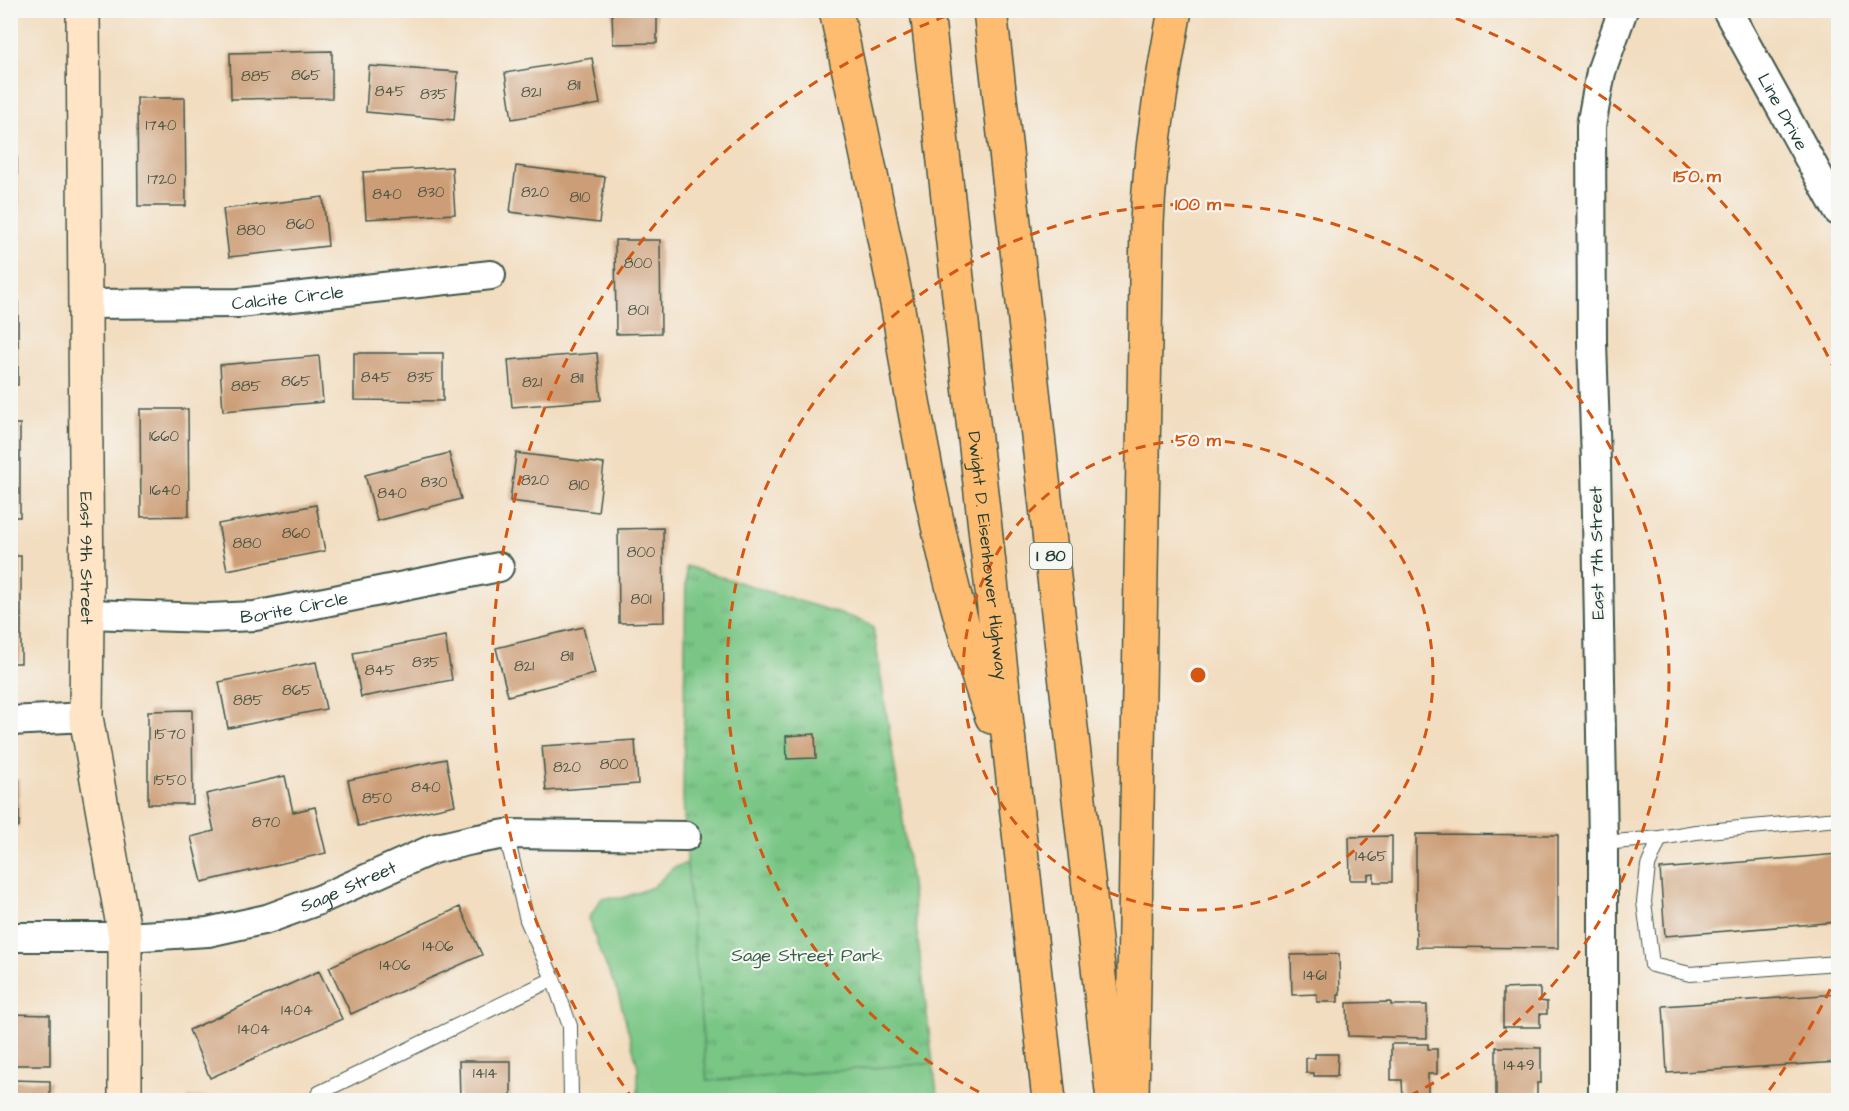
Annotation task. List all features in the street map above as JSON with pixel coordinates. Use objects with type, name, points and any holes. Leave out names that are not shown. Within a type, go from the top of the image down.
[{"type":"highway","points":[[836,10],[867,154],[898,310],[925,466],[944,550],[965,633],[1012,774]]},
{"type":"highway","name":"Dwight D. Eisenhower Highway","points":[[927,10],[1049,1101]]},
{"type":"highway","name":"I 80","points":[[990,10],[1113,1101]]},
{"type":"highway","points":[[1132,1101],[1147,223],[1149,181],[1163,75],[1175,10]]},
{"type":"street","name":"East 9th Street","points":[[83,10],[86,717],[125,937],[126,1101]]},
{"type":"street","name":"East 7th Street","points":[[1603,1101],[1603,843],[1592,342],[1590,126],[1601,72],[1623,10]]},
{"type":"street","name":"Line Drive","points":[[1727,10],[1839,211]]},
{"type":"street","name":"Calcite Circle","points":[[84,304],[239,303],[490,275]]},
{"type":"street","name":"Borite Circle","points":[[87,614],[209,618],[255,616],[499,567]]},
{"type":"street","points":[[10,721],[86,717]]},
{"type":"street","name":"Sage Street","points":[[10,937],[125,937],[208,932],[267,919],[319,900],[433,849],[506,834],[686,836]]},
{"type":"lane","points":[[1603,843],[1839,819]]},
{"type":"lane","points":[[506,834],[527,921],[553,979],[570,1026],[571,1101]]},
{"type":"lane","points":[[1659,838],[1648,866],[1644,902],[1652,965],[1690,974],[1839,963]]},
{"type":"lane","points":[[315,1101],[319,1093],[553,979]]},
{"type":"green space","name":"Sage Street Park","points":[[686,566],[854,618],[873,626],[904,827],[933,1063],[707,1081],[689,893],[683,798]]},
{"type":"green space","points":[[687,863],[707,1081],[933,1063],[938,1100],[638,1100],[638,1067],[618,993],[598,947],[589,918],[602,898],[622,898],[653,887],[673,868]]},
{"type":"building","points":[[612,10],[657,10],[657,43],[613,44]]},
{"type":"building","points":[[10,23],[15,23],[16,117],[10,117]]},
{"type":"building","points":[[332,51],[332,98],[231,99],[230,53]]},
{"type":"building","points":[[592,58],[600,104],[512,119],[505,73]]},
{"type":"building","points":[[369,66],[458,72],[454,120],[366,112]]},
{"type":"building","points":[[137,98],[185,98],[186,206],[138,206]]},
{"type":"building","points":[[10,157],[17,157],[18,251],[10,251]]},
{"type":"building","points":[[516,166],[605,177],[599,223],[510,212]]},
{"type":"building","points":[[452,167],[455,214],[366,219],[363,172]]},
{"type":"building","points":[[323,197],[328,246],[229,257],[223,209]]},
{"type":"building","points":[[615,240],[660,240],[661,333],[616,334]]},
{"type":"building","points":[[10,291],[18,291],[18,385],[10,385]]},
{"type":"building","points":[[354,353],[443,353],[443,401],[354,400]]},
{"type":"building","points":[[597,353],[601,400],[512,407],[508,360]]},
{"type":"building","points":[[319,356],[323,402],[223,411],[220,365]]},
{"type":"building","points":[[140,409],[188,409],[189,516],[141,517]]},
{"type":"building","points":[[10,424],[20,424],[20,517],[10,517]]},
{"type":"building","points":[[449,453],[461,499],[377,521],[365,475]]},
{"type":"building","points":[[516,453],[604,464],[598,512],[510,501]]},
{"type":"building","points":[[316,505],[325,551],[227,570],[218,524]]},
{"type":"building","points":[[663,528],[664,622],[619,623],[618,529]]},
{"type":"building","points":[[10,556],[21,556],[21,663],[10,663]]},
{"type":"building","points":[[583,627],[595,674],[508,696],[496,648]]},
{"type":"building","points":[[445,636],[452,680],[361,697],[353,653]]},
{"type":"building","points":[[316,662],[326,709],[228,728],[219,682]]},
{"type":"building","points":[[192,710],[193,804],[148,804],[148,711]]},
{"type":"building","points":[[815,734],[816,758],[787,759],[786,736]]},
{"type":"building","points":[[635,740],[638,784],[546,791],[542,746]]},
{"type":"building","points":[[446,759],[455,805],[358,826],[348,780]]},
{"type":"building","points":[[285,776],[293,812],[315,807],[326,853],[202,882],[191,837],[214,831],[206,794]]},
{"type":"building","points":[[10,779],[19,779],[19,827],[10,827]]},
{"type":"building","points":[[1416,834],[1558,835],[1558,948],[1416,947]]},
{"type":"building","points":[[1392,836],[1392,882],[1374,882],[1374,874],[1368,875],[1368,880],[1350,880],[1349,837]]},
{"type":"building","points":[[1838,854],[1838,922],[1665,936],[1660,869]]},
{"type":"building","points":[[460,907],[482,955],[351,1014],[329,967]]},
{"type":"building","points":[[1339,954],[1340,995],[1338,995],[1338,1002],[1317,1002],[1317,994],[1292,995],[1291,955]]},
{"type":"building","points":[[319,971],[342,1019],[210,1078],[189,1030]]},
{"type":"building","points":[[1540,988],[1540,1001],[1547,1002],[1547,1014],[1540,1014],[1540,1027],[1503,1027],[1503,989]]},
{"type":"building","points":[[1838,994],[1838,1062],[1667,1073],[1663,1006]]},
{"type":"building","points":[[1391,1002],[1391,1005],[1427,1005],[1427,1038],[1348,1036],[1347,1003]]},
{"type":"building","points":[[10,1014],[50,1015],[50,1065],[10,1065]]},
{"type":"building","points":[[1391,1044],[1428,1044],[1428,1049],[1437,1049],[1437,1074],[1428,1074],[1428,1100],[1403,1100],[1402,1080],[1391,1080]]},
{"type":"building","points":[[1496,1047],[1541,1048],[1541,1083],[1537,1083],[1537,1100],[1496,1100]]},
{"type":"building","points":[[1315,1054],[1338,1054],[1337,1076],[1314,1076],[1314,1073],[1306,1073],[1306,1058],[1315,1058]]},
{"type":"building","points":[[459,1061],[511,1061],[511,1100],[460,1100]]},
{"type":"building","points":[[10,1080],[50,1081],[50,1100],[10,1100]]},
{"type":"building","points":[[188,1097],[240,1097],[240,1100],[188,1100]]}]
